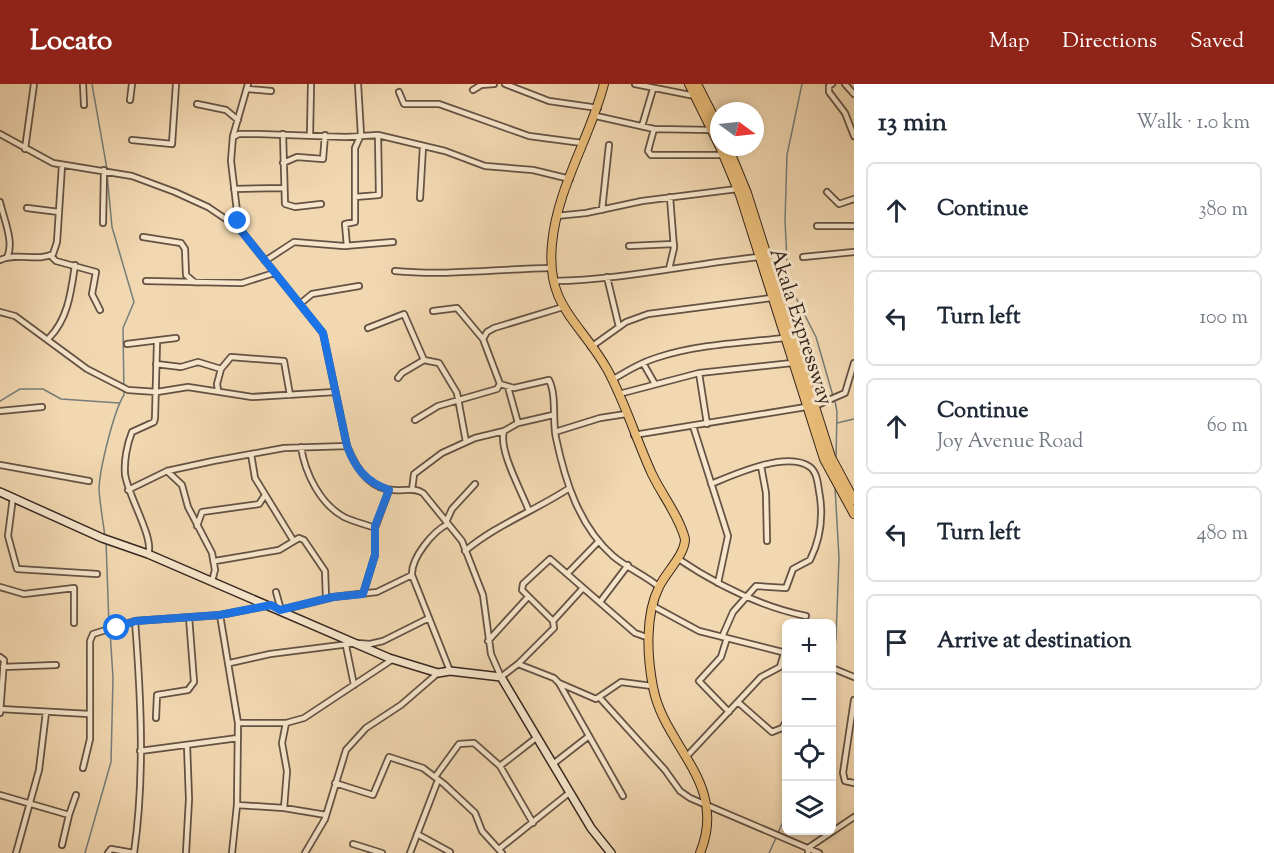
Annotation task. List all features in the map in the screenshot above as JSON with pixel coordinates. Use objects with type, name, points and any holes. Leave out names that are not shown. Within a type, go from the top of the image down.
[{"type":"main road","points":[[604,84],[597,112],[556,216],[552,281],[563,307],[612,380],[634,435],[683,533],[685,543],[659,586],[652,606],[649,638],[652,686],[662,715],[688,755],[707,808],[708,822],[700,853]]},
{"type":"main road","name":"Akala Expressway","points":[[688,84],[710,121]]},
{"type":"main road","name":"Akala Expressway","points":[[697,84],[710,116]]},
{"type":"main road","name":"Akala Expressway","points":[[724,156],[784,338],[791,347],[792,363],[836,475],[854,500]]},
{"type":"main road","name":"Akala Expressway","points":[[732,156],[747,194],[810,407]]},
{"type":"main road","name":"Akala Expressway","points":[[836,475],[837,487],[854,514]]},
{"type":"street","points":[[25,149],[34,84]]},
{"type":"street","points":[[83,84],[84,105]]},
{"type":"street","points":[[130,100],[132,84]]},
{"type":"street","points":[[132,140],[172,144],[176,84]]},
{"type":"street","points":[[310,134],[311,84]]},
{"type":"street","points":[[347,246],[344,229],[346,224],[355,222],[356,148],[361,136],[358,84]]},
{"type":"street","points":[[473,90],[481,85],[494,84]]},
{"type":"street","points":[[505,84],[549,101],[654,129],[710,129]]},
{"type":"street","points":[[634,84],[694,96]]},
{"type":"street","points":[[832,84],[829,86],[829,92],[845,113],[854,136]]},
{"type":"street","points":[[845,84],[854,94]]},
{"type":"street","points":[[239,228],[231,162],[238,120],[248,86],[271,91]]},
{"type":"street","points":[[642,126],[653,89]]},
{"type":"street","points":[[399,92],[404,104],[439,104],[529,136],[585,144]]},
{"type":"street","points":[[197,104],[226,110],[238,120]]},
{"type":"street","points":[[654,129],[648,151],[651,155],[710,155]]},
{"type":"street","points":[[0,134],[25,149],[62,165],[132,176],[175,192],[208,207],[239,228],[323,333],[347,446],[360,472],[370,481],[389,490],[412,490],[423,493],[462,541],[483,595],[488,641],[501,677],[569,793],[591,828],[611,853]]},
{"type":"street","points":[[235,134],[378,135],[423,146],[485,166],[533,170],[570,179]]},
{"type":"street","points":[[283,134],[284,188],[287,206],[321,204]]},
{"type":"street","points":[[284,163],[297,157],[323,159],[325,135]]},
{"type":"street","points":[[355,197],[379,195],[378,135]]},
{"type":"street","points":[[420,198],[423,146]]},
{"type":"street","points":[[602,210],[609,146]]},
{"type":"street","points":[[62,165],[53,256],[56,261],[96,272],[92,294],[100,310]]},
{"type":"street","points":[[101,170],[104,223]]},
{"type":"street","points":[[234,189],[284,188]]},
{"type":"street","points":[[556,216],[670,197],[737,189]]},
{"type":"street","points":[[827,192],[839,204],[854,199]]},
{"type":"street","points":[[669,269],[674,244],[670,197]]},
{"type":"street","points":[[0,202],[10,255]]},
{"type":"street","points":[[27,208],[59,212]]},
{"type":"street","points":[[817,226],[854,226]]},
{"type":"street","points":[[143,237],[181,243],[185,249],[186,275],[194,282]]},
{"type":"street","points":[[266,261],[294,242],[347,246],[393,242]]},
{"type":"street","points":[[629,246],[674,244]]},
{"type":"street","points":[[803,257],[854,252]]},
{"type":"street","points":[[0,260],[10,255],[53,256]]},
{"type":"street","points":[[552,281],[607,277],[759,257]]},
{"type":"street","points":[[48,338],[57,330],[67,310],[75,265]]},
{"type":"street","points":[[395,271],[460,274],[489,269],[551,268]]},
{"type":"street","points":[[146,281],[242,283],[274,273]]},
{"type":"street","points":[[607,277],[619,327]]},
{"type":"street","points":[[301,303],[312,294],[359,286]]},
{"type":"street","points":[[591,347],[626,322],[648,314],[771,298]]},
{"type":"street","points":[[483,339],[487,332],[494,328],[563,307]]},
{"type":"street","points":[[433,311],[457,308],[483,339],[501,384],[508,387],[549,380],[553,396],[555,432],[568,489],[598,541],[628,566],[659,586]]},
{"type":"street","points":[[0,312],[15,316],[48,338],[87,369],[128,390],[157,392],[188,387],[219,390],[252,397],[335,392]]},
{"type":"street","points":[[368,328],[404,314],[424,360]]},
{"type":"street","points":[[128,344],[176,338]]},
{"type":"street","points":[[612,380],[643,363],[707,345],[784,338]]},
{"type":"street","points":[[148,554],[150,542],[129,490],[125,464],[130,435],[133,431],[154,422],[157,392],[157,342]]},
{"type":"street","points":[[219,390],[217,384],[221,369],[228,359],[237,356],[284,361],[291,395]]},
{"type":"street","points":[[398,378],[402,373],[424,360],[435,360],[441,366],[459,400],[466,442]]},
{"type":"street","points":[[156,364],[181,367],[198,362],[221,369]]},
{"type":"street","points":[[643,363],[655,384]]},
{"type":"street","points":[[619,394],[699,373],[792,363]]},
{"type":"street","points":[[634,435],[810,407],[836,399],[845,393],[853,373],[854,363]]},
{"type":"street","points":[[699,373],[707,424]]},
{"type":"street","points":[[415,420],[438,406],[497,389],[501,384]]},
{"type":"street","points":[[508,387],[518,423]]},
{"type":"street","points":[[0,411],[42,407]]},
{"type":"street","points":[[555,432],[600,418],[626,414]]},
{"type":"street","points":[[412,490],[412,478],[416,471],[442,453],[486,434],[504,431],[518,423],[553,415]]},
{"type":"street","points":[[693,426],[728,536],[718,583]]},
{"type":"street","points":[[504,431],[502,439],[506,453],[529,511]]},
{"type":"street","points":[[129,490],[167,471],[251,454],[301,447],[347,446]]},
{"type":"street","points":[[301,447],[307,471],[326,503],[343,516],[375,528]]},
{"type":"street","points":[[251,454],[252,471],[292,540]]},
{"type":"street","points":[[711,484],[761,466],[797,462],[810,467],[818,483],[821,523],[810,560],[793,569],[786,588],[759,585],[733,612],[724,637],[721,657],[699,681],[729,712]]},
{"type":"street","points":[[0,465],[89,481]]},
{"type":"street","points":[[761,466],[766,493],[767,541]]},
{"type":"street","points":[[167,471],[182,485],[197,526],[214,561],[212,581]]},
{"type":"street","points":[[450,671],[412,575],[417,557],[439,528],[447,523],[452,509],[475,484]]},
{"type":"street","points":[[465,551],[568,489]]},
{"type":"street","points":[[363,594],[375,555],[375,528],[389,490]]},
{"type":"street","points":[[0,492],[111,541],[271,605],[393,659],[438,673],[450,671],[501,677],[552,632],[555,625],[553,621],[521,587],[549,559],[635,633],[649,638]]},
{"type":"street","points":[[197,526],[202,512],[259,504],[265,495]]},
{"type":"street","points":[[13,497],[8,536],[17,569],[97,574]]},
{"type":"street","points":[[214,561],[279,550],[292,540],[299,538],[304,540],[325,571],[327,598]]},
{"type":"street","points":[[568,573],[598,541]]},
{"type":"street","points":[[677,558],[718,583],[771,608],[806,616]]},
{"type":"street","points":[[600,602],[628,566]]},
{"type":"street","points":[[280,610],[327,598],[363,594],[387,588],[412,575]]},
{"type":"street","points":[[0,587],[24,594],[74,588],[74,623]]},
{"type":"street","points":[[553,621],[583,588]]},
{"type":"street","points":[[276,592],[280,610]]},
{"type":"street","points":[[488,641],[528,597]]},
{"type":"street","points":[[83,768],[89,750],[90,641],[93,634],[135,621],[220,615],[271,605]]},
{"type":"street","points":[[652,606],[696,630],[782,652]]},
{"type":"street","points":[[220,615],[230,663],[238,723],[237,805],[232,853]]},
{"type":"street","points":[[156,718],[157,696],[188,690],[194,684],[195,667],[189,617]]},
{"type":"street","points":[[230,663],[270,654],[357,643],[370,644],[383,641],[429,618]]},
{"type":"street","points":[[108,853],[111,849],[134,853],[140,817],[140,685],[135,621]]},
{"type":"street","points":[[346,646],[354,685]]},
{"type":"street","points":[[0,657],[4,660],[0,711],[89,714]]},
{"type":"street","points":[[238,723],[286,723],[310,715],[393,659]]},
{"type":"street","points":[[688,755],[761,677],[780,667],[782,661]]},
{"type":"street","points":[[3,667],[56,664]]},
{"type":"street","points":[[518,664],[554,678],[559,683],[623,796]]},
{"type":"street","points":[[836,670],[854,677]]},
{"type":"street","points":[[305,853],[322,827],[341,759],[355,739],[438,673]]},
{"type":"street","points":[[559,683],[586,697],[599,698],[621,682],[652,686]]},
{"type":"street","points":[[599,698],[665,770],[680,791],[707,808],[808,851],[819,853]]},
{"type":"street","points":[[854,699],[853,728],[843,776],[847,783],[854,783]]},
{"type":"street","points":[[739,703],[772,732],[783,727]]},
{"type":"street","points":[[16,853],[41,761],[46,712]]},
{"type":"street","points":[[284,808],[287,771],[282,743],[286,723]]},
{"type":"street","points":[[553,765],[589,736]]},
{"type":"street","points":[[140,751],[238,738]]},
{"type":"street","points":[[500,766],[536,738]]},
{"type":"street","points":[[410,853],[436,779],[455,748],[464,742],[474,743],[500,766],[532,823]]},
{"type":"street","points":[[186,853],[189,799],[187,745]]},
{"type":"street","points":[[335,783],[373,795],[391,756],[410,762],[436,779],[475,813],[482,831],[501,851],[569,793]]},
{"type":"street","points":[[0,795],[69,815]]},
{"type":"street","points":[[62,845],[76,795]]},
{"type":"street","points":[[237,805],[284,808],[326,816]]},
{"type":"street","points":[[808,851],[854,818]]},
{"type":"street","points":[[417,834],[450,852]]},
{"type":"street","points":[[353,844],[382,853]]},
{"type":"waterway","points":[[92,84],[107,169]]},
{"type":"waterway","points":[[802,84],[787,155],[785,220],[788,282],[816,337],[833,396]]},
{"type":"waterway","points":[[105,537],[99,496],[100,481],[112,427],[124,395],[123,328],[134,302],[112,227],[107,174]]},
{"type":"waterway","points":[[0,401],[20,389],[43,389],[61,399],[119,403]]},
{"type":"waterway","points":[[835,401],[837,412],[836,458]]},
{"type":"waterway","points":[[837,423],[854,419]]},
{"type":"waterway","points":[[832,673],[839,558],[835,487]]},
{"type":"waterway","points":[[106,541],[109,626]]},
{"type":"waterway","points":[[85,853],[111,762],[113,678],[110,631]]},
{"type":"waterway","points":[[778,833],[782,824]]},
{"type":"waterway","points":[[769,853],[776,838]]},
{"type":"route","points":[[117,628],[135,621],[220,615],[271,605],[280,610],[333,597],[363,594],[375,555],[375,526],[389,490],[370,481],[353,463],[347,446],[327,342],[323,333],[303,305],[239,228],[238,221]]}]
